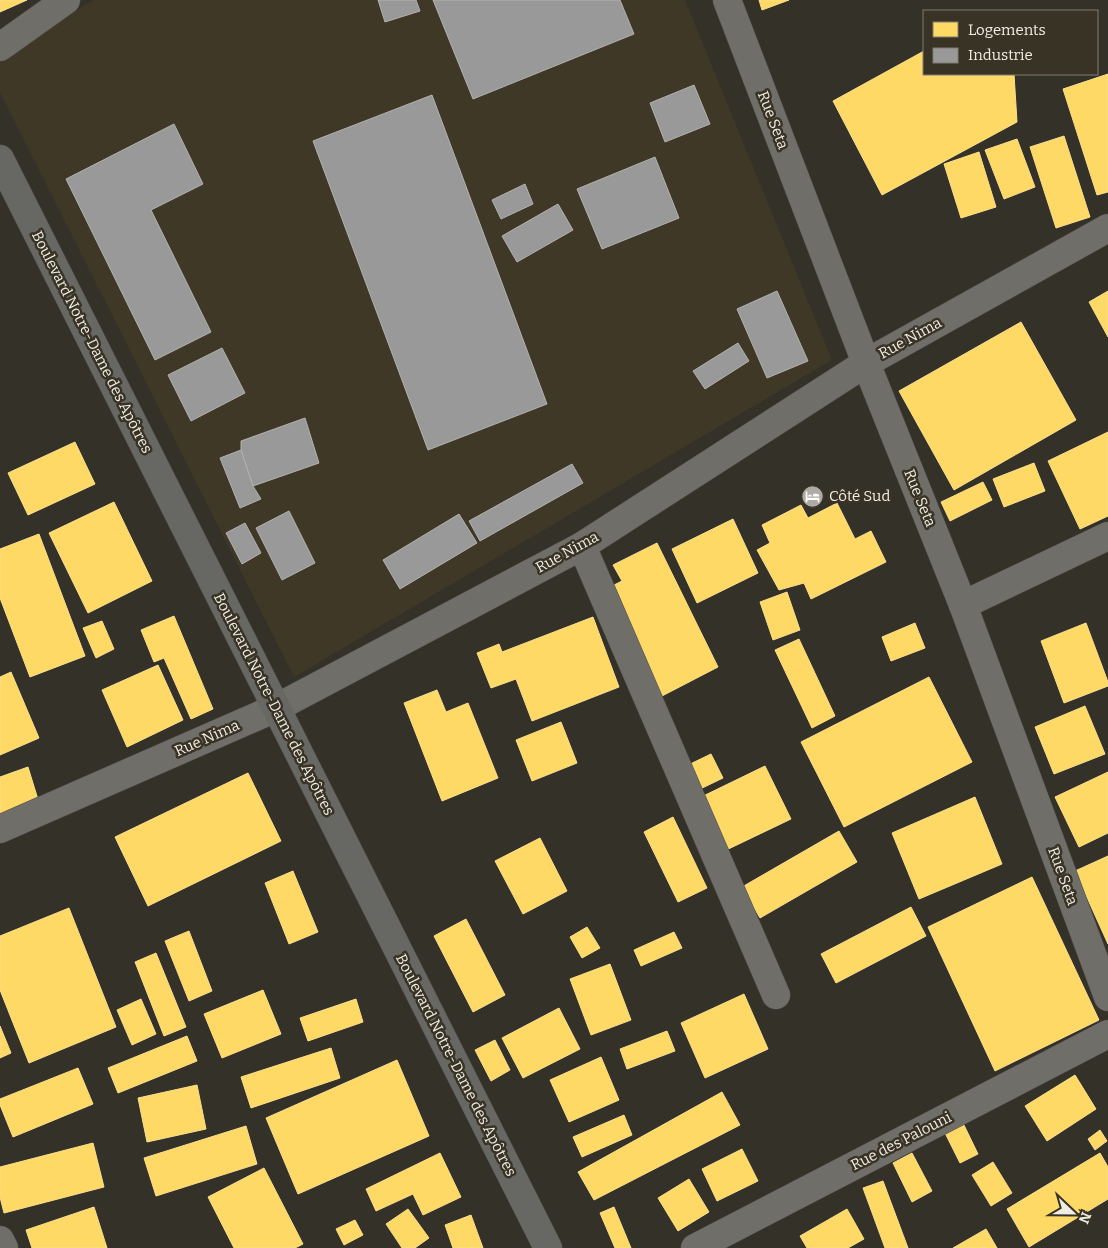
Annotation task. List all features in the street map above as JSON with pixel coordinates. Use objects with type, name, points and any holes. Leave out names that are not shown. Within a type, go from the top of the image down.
[{"type":"street","points":[[0,46],[66,0]]},
{"type":"street","name":"Rue Seta","points":[[727,0],[866,362],[963,605],[1108,997]]},
{"type":"street","name":"Boulevard Notre-Dame des Apôtres","points":[[0,159],[548,1248]]},
{"type":"street","name":"Rue Nima","points":[[0,829],[276,708],[582,546],[866,362],[1108,228]]},
{"type":"street","points":[[963,605],[1108,536]]},
{"type":"street","points":[[582,546],[776,995]]},
{"type":"street","name":"Rue des Palouni","points":[[695,1248],[1108,1034]]},
{"type":"street","points":[[0,1240],[4,1248]]},
{"type":"shaded area","points":[[94,0],[685,0],[832,360],[294,677],[0,92],[0,56]]},
{"type":"building: Logements","points":[[0,0],[27,0],[0,12]]},
{"type":"building: Logements","points":[[759,0],[789,0],[762,10]]},
{"type":"building: Logements","points":[[923,52],[923,75],[1014,75],[1017,122],[882,195],[833,101]]},
{"type":"building: Logements","points":[[1108,74],[1108,192],[1097,195],[1063,89]]},
{"type":"building: Logements","points":[[1064,136],[1090,217],[1056,228],[1030,147]]},
{"type":"building: Logements","points":[[1017,139],[1035,187],[1004,199],[985,150]]},
{"type":"building: Logements","points":[[979,152],[996,207],[961,218],[944,164]]},
{"type":"building: Logements","points":[[1108,291],[1108,337],[1089,302]]},
{"type":"building: Logements","points":[[1021,322],[1076,420],[954,490],[899,391]]},
{"type":"building: Logements","points":[[1108,432],[1108,516],[1080,529],[1048,461]]},
{"type":"building: Logements","points":[[75,442],[95,484],[28,515],[8,473]]},
{"type":"building: Logements","points":[[1034,463],[1045,491],[1004,507],[993,479]]},
{"type":"building: Logements","points":[[983,482],[992,500],[950,521],[941,502]]},
{"type":"building: Logements","points":[[114,502],[152,581],[88,613],[49,533]]},
{"type":"building: Logements","points":[[837,503],[855,539],[871,531],[886,562],[811,599],[804,583],[779,590],[757,550],[770,543],[762,525],[801,505],[808,518]]},
{"type":"building: Logements","points":[[733,519],[758,573],[697,603],[672,549]]},
{"type":"building: Logements","points":[[39,534],[85,656],[30,677],[0,598],[0,549]]},
{"type":"building: Logements","points":[[657,543],[718,667],[662,696],[608,588],[622,581],[613,565]]},
{"type":"building: Logements","points":[[787,592],[800,630],[773,640],[760,602]]},
{"type":"building: Logements","points":[[174,616],[213,709],[191,719],[164,658],[154,662],[141,630]]},
{"type":"building: Logements","points":[[593,617],[619,687],[532,721],[516,679],[491,688],[477,653],[499,644],[502,652]]},
{"type":"building: Logements","points":[[102,621],[114,649],[96,658],[83,628]]},
{"type":"building: Logements","points":[[915,623],[925,648],[891,661],[882,637]]},
{"type":"building: Logements","points":[[1086,623],[1108,686],[1064,703],[1041,641]]},
{"type":"building: Logements","points":[[799,639],[835,716],[812,728],[775,650]]},
{"type":"building: Logements","points":[[158,665],[183,720],[127,747],[102,690]]},
{"type":"building: Logements","points":[[11,672],[39,738],[0,755],[0,677]]},
{"type":"building: Logements","points":[[929,677],[972,762],[844,827],[801,742]]},
{"type":"building: Logements","points":[[437,690],[446,712],[468,703],[498,778],[442,801],[404,703]]},
{"type":"building: Logements","points":[[1085,706],[1105,754],[1054,774],[1035,727]]},
{"type":"building: Logements","points":[[561,722],[577,763],[532,781],[516,740]]},
{"type":"building: Logements","points":[[711,754],[723,778],[696,791],[684,767]]},
{"type":"building: Logements","points":[[765,766],[791,819],[720,853],[695,800]]},
{"type":"building: Logements","points":[[28,767],[40,806],[0,819],[0,777]]},
{"type":"building: Logements","points":[[1108,772],[1108,833],[1079,847],[1055,797]]},
{"type":"building: Logements","points":[[248,773],[281,841],[148,906],[115,837]]},
{"type":"building: Logements","points":[[975,797],[1002,864],[919,899],[892,833]]},
{"type":"building: Logements","points":[[673,817],[707,888],[678,902],[644,832]]},
{"type":"building: Logements","points":[[839,831],[857,862],[760,918],[742,887]]},
{"type":"building: Logements","points":[[540,838],[567,891],[523,914],[495,861]]},
{"type":"building: Logements","points":[[1108,856],[1108,944],[1075,871]]},
{"type":"building: Logements","points":[[293,871],[318,932],[289,944],[265,883]]},
{"type":"building: Logements","points":[[1032,877],[1099,1020],[995,1071],[928,927]]},
{"type":"building: Logements","points":[[911,907],[926,936],[836,983],[821,954]]},
{"type":"building: Logements","points":[[69,908],[116,1027],[29,1063],[0,990],[0,936]]},
{"type":"building: Logements","points":[[466,919],[505,995],[473,1012],[434,936]]},
{"type":"building: Logements","points":[[587,927],[600,948],[582,958],[570,937]]},
{"type":"building: Logements","points":[[189,931],[212,991],[189,1001],[165,941]]},
{"type":"building: Logements","points":[[674,932],[682,948],[641,966],[634,950]]},
{"type":"building: Logements","points":[[156,953],[186,1027],[164,1036],[135,962]]},
{"type":"building: Logements","points":[[610,964],[631,1020],[591,1035],[570,979]]},
{"type":"building: Logements","points":[[263,990],[281,1034],[222,1058],[204,1014]]},
{"type":"building: Logements","points":[[744,994],[768,1049],[705,1078],[681,1023]]},
{"type":"building: Logements","points":[[141,999],[156,1034],[132,1045],[117,1010]]},
{"type":"building: Logements","points":[[356,999],[363,1022],[308,1041],[300,1018]]},
{"type":"building: Logements","points":[[559,1008],[580,1049],[523,1078],[502,1038]]},
{"type":"building: Logements","points":[[0,1026],[11,1053],[0,1058]]},
{"type":"building: Logements","points":[[667,1031],[675,1051],[627,1069],[620,1049]]},
{"type":"building: Logements","points":[[187,1036],[197,1061],[118,1093],[108,1068]]},
{"type":"building: Logements","points":[[495,1040],[510,1070],[491,1081],[475,1050]]},
{"type":"building: Logements","points":[[331,1048],[340,1078],[251,1108],[241,1077]]},
{"type":"building: Logements","points":[[601,1057],[619,1100],[569,1122],[550,1080]]},
{"type":"building: Logements","points":[[397,1060],[429,1136],[298,1194],[266,1118]]},
{"type":"building: Logements","points":[[78,1068],[93,1104],[13,1137],[0,1105],[0,1099]]},
{"type":"building: Logements","points":[[1075,1075],[1096,1109],[1047,1141],[1025,1106]]},
{"type":"building: Logements","points":[[197,1085],[206,1129],[147,1142],[138,1098]]},
{"type":"building: Logements","points":[[722,1092],[740,1125],[594,1200],[578,1172]]},
{"type":"building: Logements","points":[[624,1115],[632,1135],[582,1157],[573,1137]]},
{"type":"building: Logements","points":[[963,1123],[978,1154],[960,1163],[945,1133]]},
{"type":"building: Logements","points":[[246,1126],[257,1164],[156,1196],[144,1158]]},
{"type":"building: Logements","points":[[1100,1130],[1107,1141],[1095,1150],[1088,1139]]},
{"type":"building: Logements","points":[[93,1143],[104,1187],[4,1213],[0,1197],[0,1167]]},
{"type":"building: Logements","points":[[742,1149],[758,1181],[717,1201],[702,1169]]},
{"type":"building: Logements","points":[[440,1153],[461,1197],[423,1215],[413,1194],[376,1211],[366,1189]]},
{"type":"building: Logements","points":[[912,1153],[932,1191],[912,1202],[893,1163]]},
{"type":"building: Logements","points":[[1100,1153],[1108,1167],[1108,1199],[1029,1247],[1007,1209]]},
{"type":"building: Logements","points":[[993,1162],[1012,1193],[991,1206],[972,1175]]},
{"type":"building: Logements","points":[[264,1168],[303,1244],[295,1248],[234,1248],[208,1197]]},
{"type":"building: Logements","points":[[689,1179],[709,1212],[678,1231],[658,1198]]},
{"type":"building: Logements","points":[[883,1181],[908,1248],[885,1248],[863,1188]]},
{"type":"building: Logements","points":[[94,1207],[107,1248],[32,1248],[26,1230]]},
{"type":"building: Logements","points":[[614,1207],[631,1248],[615,1248],[600,1213]]},
{"type":"building: Logements","points":[[408,1209],[429,1238],[415,1248],[402,1248],[386,1224]]},
{"type":"building: Logements","points":[[847,1209],[864,1239],[848,1248],[807,1248],[800,1236]]},
{"type":"building: Logements","points":[[471,1215],[483,1248],[453,1248],[445,1225]]},
{"type":"building: Logements","points":[[355,1220],[363,1235],[344,1245],[336,1229]]},
{"type":"building: Logements","points":[[986,1229],[997,1248],[953,1248]]},
{"type":"building: Industrie","points":[[378,0],[416,0],[420,11],[385,22]]},
{"type":"building: Industrie","points":[[433,0],[620,0],[634,34],[473,99]]},
{"type":"building: Industrie","points":[[694,85],[710,124],[665,142],[650,103]]},
{"type":"building: Industrie","points":[[432,95],[547,404],[428,450],[313,141]]},
{"type":"building: Industrie","points":[[174,124],[203,184],[151,210],[211,332],[155,360],[66,179]]},
{"type":"building: Industrie","points":[[655,157],[679,218],[602,249],[577,189]]},
{"type":"building: Industrie","points":[[525,184],[533,204],[501,219],[492,200]]},
{"type":"building: Industrie","points":[[558,204],[573,230],[517,262],[502,236]]},
{"type":"building: Industrie","points":[[777,291],[808,361],[767,378],[737,309]]},
{"type":"building: Industrie","points":[[738,343],[749,361],[705,389],[693,371]]},
{"type":"building: Industrie","points":[[222,348],[245,393],[191,421],[168,375]]},
{"type":"building: Industrie","points":[[305,418],[319,463],[253,486],[241,450],[241,441]]},
{"type":"building: Industrie","points":[[241,450],[253,486],[261,499],[240,508],[220,458]]},
{"type":"building: Industrie","points":[[572,464],[583,483],[480,541],[469,521]]},
{"type":"building: Industrie","points":[[289,511],[315,563],[282,580],[256,528]]},
{"type":"building: Industrie","points":[[459,514],[477,543],[400,589],[383,560]]},
{"type":"building: Industrie","points":[[245,523],[261,553],[242,564],[226,533]]},
{"type":"place","name":"Côté Sud","points":[[813,496]]}]
